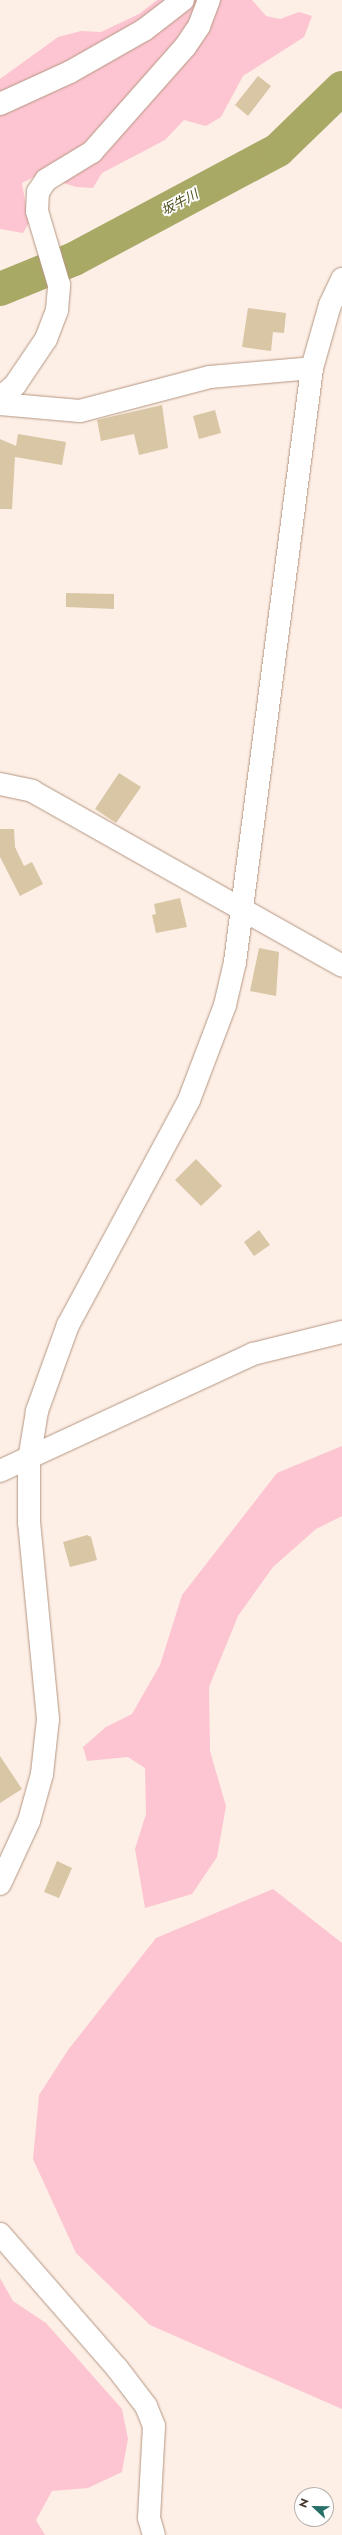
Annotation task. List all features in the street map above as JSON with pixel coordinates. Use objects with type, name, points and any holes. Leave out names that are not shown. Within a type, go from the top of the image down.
[{"type":"street","points":[[0,104],[77,68],[144,30],[183,0]]},
{"type":"street","points":[[0,398],[14,385],[46,339],[57,310],[59,285],[37,211],[38,192],[46,180],[92,152],[185,47],[209,0]]},
{"type":"street","points":[[0,1884],[28,1821],[42,1774],[48,1719],[32,1569],[29,1460],[39,1404],[68,1325],[161,1156],[208,1057],[225,1005],[241,911],[312,368],[330,304],[342,279]]},
{"type":"street","points":[[0,404],[80,411],[210,377],[312,368]]},
{"type":"street","points":[[0,784],[32,791],[241,911],[342,966]]},
{"type":"street","points":[[0,1471],[29,1460],[254,1354],[342,1332]]},
{"type":"street","points":[[0,2234],[117,2368],[146,2406],[154,2426],[149,2518],[154,2535]]},
{"type":"shaded area","points":[[157,0],[252,0],[266,16],[280,19],[299,12],[312,16],[304,37],[243,76],[221,117],[206,126],[184,120],[165,140],[102,173],[93,188],[76,187],[38,175],[22,183],[29,223],[23,233],[0,229],[0,79],[58,37],[81,31],[101,32],[139,14]]},
{"type":"shaded area","points":[[342,1446],[342,1516],[316,1529],[273,1567],[238,1616],[209,1687],[210,1751],[226,1806],[217,1857],[192,1894],[145,1908],[135,1849],[146,1814],[145,1768],[128,1757],[87,1761],[83,1747],[106,1727],[132,1714],[160,1665],[182,1595],[277,1473]]},
{"type":"shaded area","points":[[273,1889],[342,1943],[342,2409],[150,2325],[76,2253],[33,2159],[39,2095],[68,2050],[156,1938]]},
{"type":"shaded area","points":[[0,2278],[13,2301],[46,2323],[122,2409],[128,2439],[122,2472],[88,2488],[52,2491],[36,2520],[45,2535],[0,2535]]},
{"type":"building","points":[[258,76],[271,86],[248,116],[235,105]]},
{"type":"building","points":[[248,308],[286,313],[284,333],[273,332],[271,351],[242,347]]},
{"type":"building","points":[[162,405],[168,448],[139,455],[134,434],[101,441],[97,420]]},
{"type":"building","points":[[215,410],[221,433],[199,439],[193,416]]},
{"type":"building","points":[[18,434],[66,442],[62,465],[15,457],[12,509],[0,509],[0,439],[16,446]]},
{"type":"building","points":[[66,593],[114,594],[114,609],[66,607]]},
{"type":"building","points":[[119,773],[141,787],[116,823],[95,809]]},
{"type":"building","points":[[0,829],[14,829],[15,847],[24,866],[32,862],[43,884],[20,896],[0,857]]},
{"type":"building","points":[[180,898],[187,927],[156,933],[152,915],[156,914],[154,904]]},
{"type":"building","points":[[259,948],[279,952],[276,996],[250,991]]},
{"type":"building","points":[[196,1159],[222,1186],[201,1206],[175,1180]]},
{"type":"building","points":[[259,1230],[270,1245],[254,1256],[244,1242]]},
{"type":"building","points":[[87,1535],[91,1537],[97,1560],[70,1567],[63,1542]]},
{"type":"building","points":[[0,1756],[22,1789],[0,1803]]},
{"type":"building","points":[[57,1861],[72,1868],[59,1898],[44,1892]]},
{"type":"waterway","name":"坂牛川","points":[[0,289],[74,259],[278,150],[342,88]]}]
